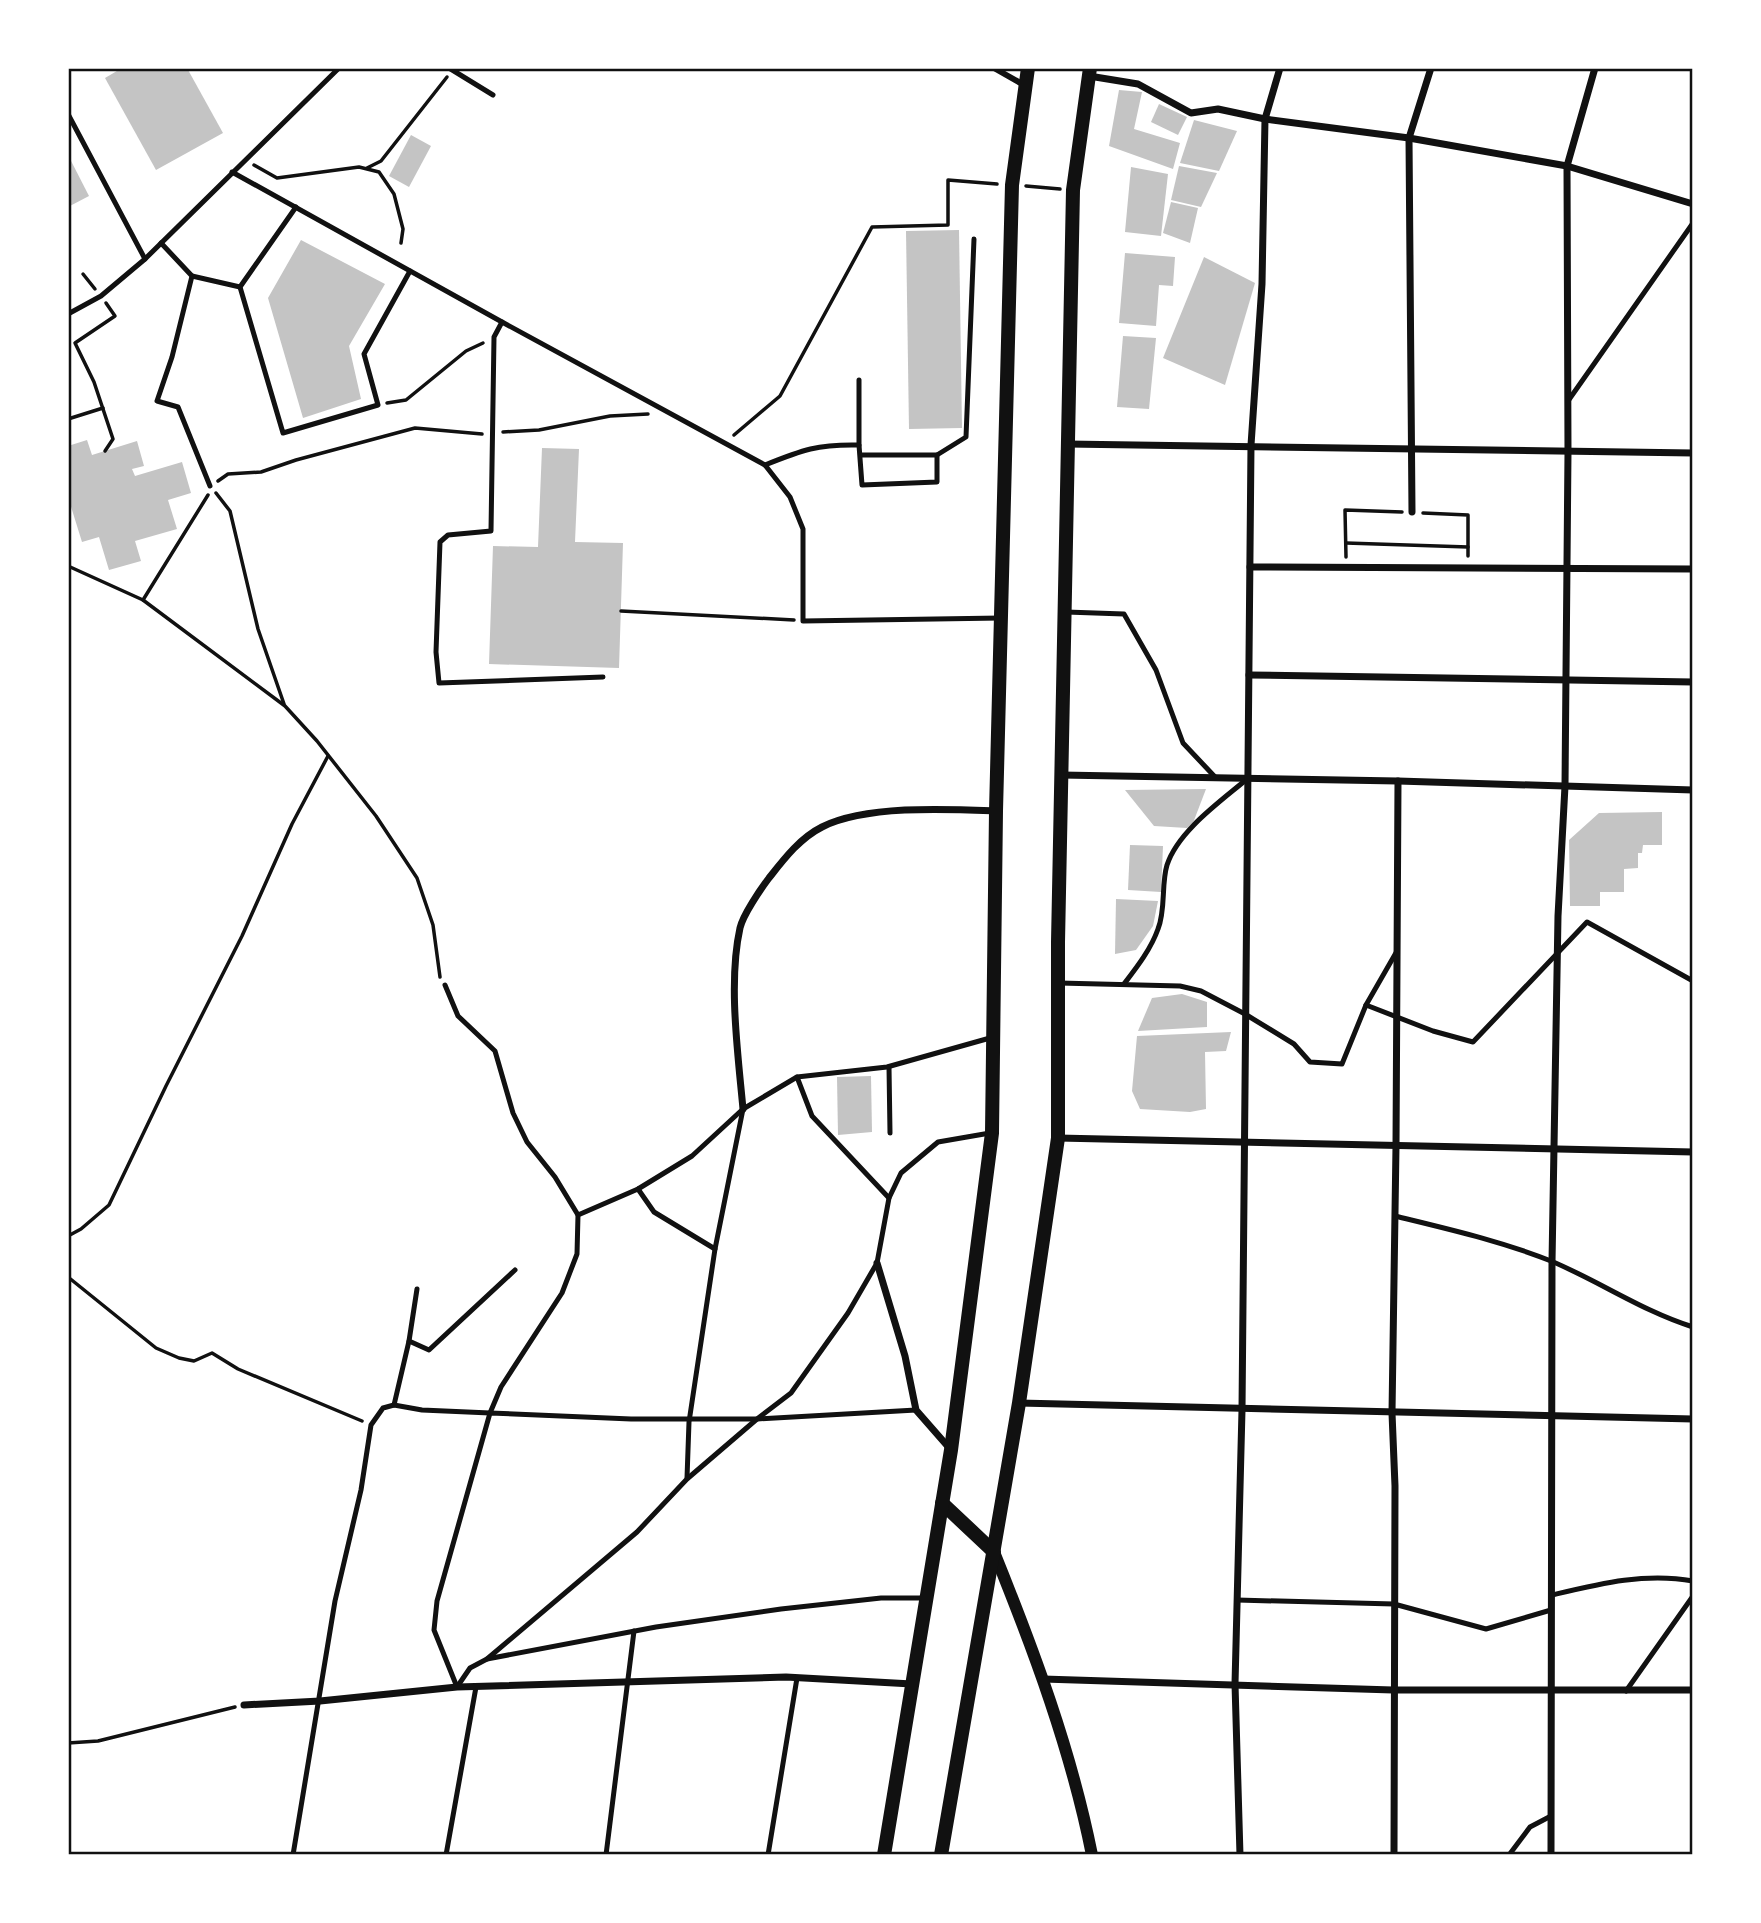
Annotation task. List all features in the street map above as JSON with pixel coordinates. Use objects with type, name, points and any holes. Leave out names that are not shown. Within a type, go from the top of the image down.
[{"type":"main road","points":[[884,1855],[951,1450],[992,1133],[996,811],[1012,185],[1027,68]]},
{"type":"main road","points":[[941,1855],[1020,1403],[1058,1138],[1061,775],[1073,190],[1089,72]]},
{"type":"main road","points":[[942,1503],[994,1552]]},
{"type":"street","points":[[995,68],[1024,85]]},
{"type":"street","points":[[1240,1855],[1235,1684],[1242,1410],[1251,445],[1262,284],[1265,120],[1280,68]]},
{"type":"street","points":[[1412,512],[1409,138],[1431,68]]},
{"type":"street","points":[[1551,1855],[1553,1150],[1557,954],[1565,786],[1567,166],[1595,68]]},
{"type":"street","points":[[1089,72],[1101,80],[1138,84],[1191,113],[1218,109],[1265,120],[1409,138],[1567,166],[1693,204]]},
{"type":"street","points":[[1068,444],[1693,453]]},
{"type":"street","points":[[1250,567],[1693,569]]},
{"type":"street","points":[[1249,675],[1693,682]]},
{"type":"street","points":[[1061,775],[1693,790]]},
{"type":"street","points":[[1394,1855],[1395,1486],[1392,1413],[1398,781]]},
{"type":"street","points":[[743,1109],[736,1021],[736,968],[740,926],[763,886],[792,850],[821,827],[849,817],[905,810],[996,811]]},
{"type":"street","points":[[1058,1138],[1693,1152]]},
{"type":"street","points":[[877,1263],[905,1356],[916,1410],[951,1450]]},
{"type":"street","points":[[1020,1403],[1693,1419]]},
{"type":"street","points":[[994,1552],[1062,1735],[1092,1855]]},
{"type":"street","points":[[244,1705],[320,1701],[457,1687],[797,1678],[912,1684]]},
{"type":"street","points":[[1043,1679],[1393,1690],[1693,1690]]},
{"type":"lane","points":[[68,314],[101,296],[145,259],[339,68]]},
{"type":"lane","points":[[451,69],[493,95]]},
{"type":"lane","points":[[68,114],[145,259]]},
{"type":"lane","points":[[232,172],[765,465],[790,497],[803,529],[803,621],[1001,618]]},
{"type":"lane","points":[[240,287],[296,207]]},
{"type":"lane","points":[[1568,401],[1693,223]]},
{"type":"lane","points":[[860,455],[936,455],[966,437],[974,239]]},
{"type":"lane","points":[[161,243],[192,276],[240,287]]},
{"type":"lane","points":[[240,287],[283,433],[378,405],[365,354],[410,271]]},
{"type":"lane","points":[[192,276],[172,357],[157,401],[178,407],[210,485]]},
{"type":"lane","points":[[502,322],[494,337],[491,531],[448,535],[440,542],[436,652],[439,683],[603,677]]},
{"type":"lane","points":[[859,380],[862,485],[937,482],[936,455]]},
{"type":"lane","points":[[765,465],[807,448],[859,446]]},
{"type":"lane","points":[[1065,612],[1124,614],[1156,670],[1183,743],[1216,778]]},
{"type":"lane","points":[[1124,985],[1159,928],[1167,865],[1178,844],[1208,812],[1247,779]]},
{"type":"lane","points":[[1366,1005],[1433,1031],[1473,1042],[1587,922],[1693,981]]},
{"type":"lane","points":[[1059,984],[1180,986],[1201,991],[1245,1014],[1294,1045],[1310,1062],[1342,1064],[1366,1005],[1397,951]]},
{"type":"lane","points":[[445,985],[458,1016],[495,1051],[513,1113],[527,1142],[555,1177],[578,1215],[577,1254],[562,1293],[501,1387],[491,1413],[437,1601],[434,1630],[457,1687]]},
{"type":"lane","points":[[578,1215],[638,1189],[692,1156],[743,1109],[797,1077],[890,1067],[993,1037]]},
{"type":"lane","points":[[890,1067],[890,1133]]},
{"type":"lane","points":[[797,1077],[812,1116],[825,1133],[852,1156],[888,1198]]},
{"type":"lane","points":[[687,1479],[690,1418],[715,1249],[743,1109]]},
{"type":"lane","points":[[457,1687],[470,1668],[487,1659],[637,1532],[687,1479],[791,1393],[848,1313],[877,1263],[888,1198],[901,1172],[938,1142],[992,1133]]},
{"type":"lane","points":[[638,1189],[654,1212],[715,1249]]},
{"type":"lane","points":[[1395,1216],[1496,1242],[1552,1262],[1622,1298],[1693,1327]]},
{"type":"lane","points":[[409,1341],[429,1350],[515,1270]]},
{"type":"lane","points":[[394,1405],[409,1341],[417,1289]]},
{"type":"lane","points":[[293,1855],[335,1601],[361,1490],[371,1425],[383,1408],[394,1405],[422,1410],[631,1419],[757,1419],[916,1410]]},
{"type":"lane","points":[[1552,1595],[1616,1580],[1676,1578],[1693,1581]]},
{"type":"lane","points":[[1626,1691],[1693,1595]]},
{"type":"lane","points":[[487,1659],[634,1631],[781,1609],[881,1598],[927,1598]]},
{"type":"lane","points":[[1237,1600],[1394,1604],[1486,1629],[1551,1611]]},
{"type":"lane","points":[[606,1855],[634,1631]]},
{"type":"lane","points":[[768,1855],[797,1678]]},
{"type":"lane","points":[[446,1855],[476,1687]]},
{"type":"lane","points":[[1509,1855],[1530,1827],[1551,1816]]},
{"type":"path","points":[[366,169],[381,161],[451,69]]},
{"type":"path","points":[[288,177],[359,167],[379,172],[394,194],[404,229],[401,243]]},
{"type":"path","points":[[723,444],[780,396],[872,227],[948,225],[948,180],[1073,190]]},
{"type":"path","points":[[83,274],[115,316],[75,343],[94,382],[113,439],[105,451]]},
{"type":"path","points":[[378,405],[406,400],[466,351],[494,337]]},
{"type":"path","points":[[68,419],[103,408]]},
{"type":"path","points":[[143,600],[208,494],[210,485],[228,474],[261,472],[415,428],[493,433],[539,430],[610,416],[651,414]]},
{"type":"path","points":[[210,485],[230,511],[258,629],[285,706]]},
{"type":"path","points":[[1346,568],[1345,510],[1468,515],[1468,569]]},
{"type":"path","points":[[1346,543],[1468,547]]},
{"type":"path","points":[[68,566],[143,600],[285,706],[302,723],[376,816],[417,878],[433,925],[439,975],[445,985]]},
{"type":"path","points":[[621,611],[803,621]]},
{"type":"path","points":[[68,1236],[81,1229],[109,1205],[242,936],[292,824],[328,756]]},
{"type":"path","points":[[68,1277],[156,1348],[194,1361],[212,1353],[238,1369],[371,1425]]},
{"type":"path","points":[[68,1743],[98,1741],[244,1705]]},
{"type":"building","points":[[122,68],[187,68],[223,133],[156,170],[105,78]]},
{"type":"building","points":[[1119,90],[1142,92],[1134,129],[1180,143],[1173,169],[1109,146]]},
{"type":"building","points":[[1159,104],[1187,117],[1178,135],[1151,122]]},
{"type":"building","points":[[1194,120],[1237,131],[1219,171],[1180,163]]},
{"type":"building","points":[[411,135],[431,146],[409,187],[389,176]]},
{"type":"building","points":[[68,155],[89,196],[68,207]]},
{"type":"building","points":[[1179,166],[1217,173],[1201,207],[1171,200]]},
{"type":"building","points":[[1131,167],[1168,174],[1161,236],[1125,232]]},
{"type":"building","points":[[1171,202],[1198,208],[1190,243],[1163,233]]},
{"type":"building","points":[[959,230],[962,428],[909,429],[906,231]]},
{"type":"building","points":[[301,240],[385,284],[349,346],[361,399],[303,418],[268,298]]},
{"type":"building","points":[[1125,253],[1175,257],[1173,286],[1159,285],[1156,326],[1119,323]]},
{"type":"building","points":[[1204,257],[1255,283],[1225,385],[1163,358]]},
{"type":"building","points":[[1123,336],[1156,338],[1149,409],[1117,407]]},
{"type":"building","points":[[87,440],[92,455],[137,441],[144,466],[132,469],[135,476],[182,462],[191,493],[168,500],[177,529],[135,541],[141,561],[109,570],[99,537],[82,542],[68,497],[68,446]]},
{"type":"building","points":[[542,448],[579,449],[575,542],[623,543],[619,668],[489,664],[493,546],[538,547]]},
{"type":"building","points":[[1206,789],[1193,823],[1187,828],[1154,826],[1125,790]]},
{"type":"building","points":[[1662,812],[1662,845],[1643,845],[1642,853],[1638,853],[1638,868],[1624,869],[1624,892],[1600,892],[1600,906],[1570,906],[1569,840],[1599,813]]},
{"type":"building","points":[[1130,845],[1163,846],[1161,892],[1128,890]]},
{"type":"building","points":[[1116,899],[1158,901],[1153,926],[1136,950],[1115,954]]},
{"type":"building","points":[[1182,994],[1207,1002],[1207,1027],[1138,1031],[1152,998]]},
{"type":"building","points":[[1231,1032],[1226,1051],[1205,1052],[1206,1109],[1190,1112],[1140,1109],[1132,1091],[1137,1036]]},
{"type":"building","points":[[871,1076],[872,1132],[838,1135],[837,1077]]}]
